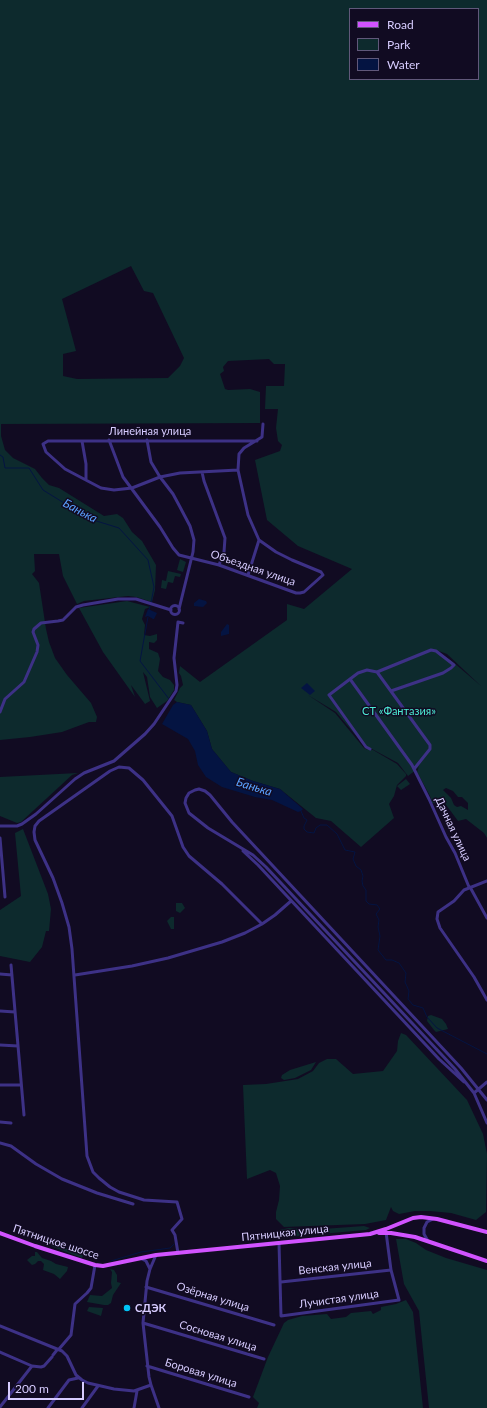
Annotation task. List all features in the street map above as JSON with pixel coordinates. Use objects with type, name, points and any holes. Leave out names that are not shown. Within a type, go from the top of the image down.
[{"type":"main road","name":"Пятницкая улица","points":[[178,1253],[370,1234],[413,1218],[437,1219]]},
{"type":"main road","points":[[437,1219],[487,1232]]},
{"type":"main road","name":"Пятницкое шоссе","points":[[0,1232],[35,1246],[95,1265],[107,1265],[156,1255],[178,1253]]},
{"type":"main road","points":[[370,1234],[403,1234],[487,1261]]},
{"type":"street","points":[[248,575],[259,540],[248,515],[238,470],[239,454],[244,448],[262,437],[263,424]]},
{"type":"street","name":"Линейная улица","points":[[86,480],[65,469],[56,462],[46,452],[44,444],[48,440],[257,441]]},
{"type":"street","name":"Объездная улица","points":[[109,440],[118,469],[179,555],[219,565],[300,593],[323,574],[287,558],[259,540]]},
{"type":"street","points":[[0,712],[5,699],[24,682],[37,652],[38,645],[33,632],[34,629],[41,623],[63,620],[76,607],[128,598],[171,610],[175,615],[179,613],[194,545],[192,532],[173,494],[160,478],[151,462],[147,440]]},
{"type":"street","points":[[82,441],[86,464],[86,480],[102,488],[114,490],[132,488],[180,473],[238,470]]},
{"type":"street","points":[[202,472],[225,538],[224,552],[219,565]]},
{"type":"street","points":[[171,610],[174,606],[177,606],[179,609]]},
{"type":"street","points":[[0,826],[17,826],[22,824],[36,814],[75,779],[84,773],[114,761],[145,734],[176,691],[177,685],[174,658],[178,622],[183,623]]},
{"type":"street","points":[[376,672],[431,650],[436,651],[454,665],[443,673],[391,691]]},
{"type":"street","points":[[370,749],[366,747],[329,696],[363,671],[371,670],[376,672],[391,691],[430,745],[430,748],[414,769]]},
{"type":"street","name":"Дачная улица","points":[[350,680],[414,769],[455,853],[469,887],[487,918]]},
{"type":"street","points":[[178,1253],[175,1235],[172,1230],[182,1219],[177,1202],[144,1200],[119,1192],[104,1183],[90,1165],[86,1148],[75,975],[69,926],[53,878],[35,840],[34,832],[36,826],[40,821],[103,776],[119,767],[129,768],[138,774],[172,816],[183,847],[190,856],[222,884],[262,924]]},
{"type":"street","points":[[487,1100],[479,1089],[232,822],[210,795],[199,789],[193,790],[189,793],[185,803],[189,813],[208,828],[253,856],[266,867],[455,1069],[473,1092],[487,1123]]},
{"type":"street","points":[[0,838],[2,887],[4,896]]},
{"type":"street","points":[[235,844],[258,865],[439,1059],[473,1092]]},
{"type":"street","points":[[487,881],[469,887],[454,901],[438,912],[437,919],[440,928],[474,977],[487,1000]]},
{"type":"street","points":[[75,975],[132,966],[168,958],[222,942],[262,924],[292,901]]},
{"type":"street","points":[[11,965],[24,1115]]},
{"type":"street","points":[[0,974],[12,975]]},
{"type":"street","points":[[0,1011],[15,1012]]},
{"type":"street","points":[[0,1045],[18,1046]]},
{"type":"street","points":[[473,1092],[487,1082]]},
{"type":"street","points":[[0,1086],[21,1085]]},
{"type":"street","points":[[0,1122],[11,1123]]},
{"type":"street","points":[[0,1143],[11,1146],[36,1164],[62,1179],[97,1193],[133,1204]]},
{"type":"street","points":[[432,1243],[424,1236],[424,1228],[429,1221],[437,1219]]},
{"type":"street","points":[[480,1230],[487,1228]]},
{"type":"street","points":[[386,1229],[391,1270]]},
{"type":"street","points":[[279,1243],[281,1282]]},
{"type":"street","points":[[156,1255],[150,1268],[146,1287],[143,1323],[147,1366],[151,1385],[159,1408]]},
{"type":"street","points":[[140,1258],[146,1261],[150,1268]]},
{"type":"street","points":[[0,1352],[32,1366],[44,1366],[70,1335],[76,1304],[91,1288],[95,1265]]},
{"type":"street","name":"Венская улица","points":[[281,1282],[391,1270]]},
{"type":"street","name":"Лучистая улица","points":[[281,1282],[281,1316],[399,1300],[391,1270]]},
{"type":"street","name":"Озёрная улица","points":[[146,1287],[274,1325]]},
{"type":"street","name":"Сосновая улица","points":[[143,1323],[264,1359]]},
{"type":"street","points":[[0,1326],[58,1350],[67,1356],[73,1371],[78,1378],[88,1383],[98,1386],[137,1391],[151,1385]]},
{"type":"street","points":[[0,1407],[32,1366]]},
{"type":"street","name":"Боровая улица","points":[[147,1366],[249,1397]]},
{"type":"street","points":[[48,1408],[69,1380],[78,1378]]},
{"type":"street","points":[[82,1408],[98,1386]]},
{"type":"street","points":[[134,1408],[137,1391]]},
{"type":"street","points":[[0,1397],[5,1399]]},
{"type":"green space","name":"СТ «Фантазия»","points":[[0,0],[487,0],[487,838],[484,833],[466,819],[458,821],[441,798],[435,803],[432,803],[430,796],[417,772],[419,766],[408,776],[398,763],[372,749],[370,750],[373,750],[397,764],[406,776],[397,785],[394,796],[389,804],[394,818],[361,847],[331,821],[316,818],[280,789],[253,781],[231,772],[212,749],[207,731],[191,705],[174,700],[183,685],[179,673],[180,666],[200,682],[287,620],[287,604],[304,609],[352,569],[298,546],[267,520],[255,460],[280,451],[282,445],[278,441],[276,428],[278,409],[265,409],[266,386],[284,386],[285,364],[274,364],[269,359],[228,361],[223,367],[224,371],[220,374],[225,389],[250,389],[260,392],[260,423],[1,424],[1,436],[5,450],[13,458],[35,469],[49,485],[59,488],[104,516],[117,514],[123,518],[132,532],[142,541],[156,565],[155,590],[152,602],[128,596],[84,601],[77,604],[63,576],[59,554],[34,554],[35,571],[32,574],[39,583],[46,629],[55,658],[67,675],[91,703],[97,717],[96,722],[89,722],[62,732],[0,740]],"holes":[[[131,266],[144,291],[153,293],[184,358],[180,366],[168,378],[77,379],[63,376],[63,354],[76,351],[62,299]],[[436,650],[447,654],[481,686],[453,662]],[[308,695],[336,712],[368,750],[364,748],[335,713]],[[446,788],[453,791],[458,797],[462,797],[468,803],[468,810],[461,806],[457,807],[454,805],[451,798],[443,790]]]},
{"type":"green space","points":[[180,559],[186,562],[183,572],[177,570]]},
{"type":"green space","points":[[168,571],[181,574],[180,577],[175,576],[173,583],[168,582],[166,589],[161,588],[162,580],[166,581]]},
{"type":"green space","points":[[127,601],[150,607],[145,609],[142,619],[145,625],[144,635],[150,636],[157,634],[157,640],[154,643],[149,642],[149,649],[158,653],[160,659],[158,671],[163,677],[170,680],[174,685],[174,690],[167,701],[157,708],[150,697],[147,677],[143,672],[150,701],[145,704],[131,685],[135,697],[103,652],[79,608]]},
{"type":"green space","points":[[78,773],[72,775],[21,822],[17,823],[0,816],[0,777]]},
{"type":"green space","points":[[406,779],[410,784],[401,790],[397,786]]},
{"type":"green space","points":[[23,829],[48,894],[51,909],[49,931],[46,931],[42,947],[30,962],[0,956],[0,910],[21,896],[15,833]]},
{"type":"green space","points":[[176,903],[182,903],[185,908],[180,913],[176,911]]},
{"type":"green space","points":[[171,917],[174,917],[174,929],[171,929],[167,921]]},
{"type":"green space","points":[[431,1015],[442,1019],[448,1029],[436,1032],[427,1021],[428,1016]]},
{"type":"green space","points":[[401,1033],[406,1035],[467,1100],[483,1134],[487,1154],[486,1212],[476,1220],[451,1213],[430,1211],[415,1211],[399,1214],[393,1211],[391,1207],[386,1220],[365,1224],[284,1227],[276,1219],[280,1186],[276,1173],[270,1170],[247,1179],[243,1085],[266,1084],[298,1079],[313,1071],[319,1063],[327,1059],[336,1059],[353,1074],[383,1071],[397,1051]]},
{"type":"green space","points":[[316,1062],[311,1070],[295,1078],[284,1080],[281,1078],[282,1075],[290,1070]]},
{"type":"green space","points":[[364,1226],[370,1228],[366,1230],[306,1234],[294,1237],[282,1237],[278,1233],[279,1230],[289,1228],[309,1230]]},
{"type":"green space","points":[[396,1239],[406,1239],[416,1243],[426,1250],[446,1258],[487,1270],[487,1408],[429,1408],[419,1311],[404,1284]]},
{"type":"green space","points":[[49,1240],[55,1242],[57,1245],[81,1254],[83,1256],[82,1258],[53,1247],[48,1243]]},
{"type":"green space","points":[[35,1252],[37,1252],[42,1258],[68,1267],[67,1271],[60,1279],[54,1274],[43,1270],[44,1264],[41,1261],[38,1261],[32,1265],[27,1260],[32,1256],[35,1256]]},
{"type":"green space","points":[[110,1269],[114,1270],[117,1275],[117,1282],[121,1283],[113,1295],[111,1303],[104,1305],[87,1302],[90,1295],[102,1296],[112,1288],[112,1272]]},
{"type":"green space","points":[[406,1300],[413,1312],[423,1408],[257,1408],[259,1403],[253,1397],[268,1357],[284,1323],[288,1320],[302,1316],[327,1314],[331,1319],[346,1317],[351,1313],[371,1311],[373,1314],[381,1310],[381,1307]]},
{"type":"green space","points":[[89,1307],[103,1308],[101,1316],[87,1311]]},
{"type":"water","points":[[199,599],[206,601],[207,603],[203,607],[194,606],[194,603]]},
{"type":"water","points":[[148,609],[157,613],[154,619],[148,616],[145,617]]},
{"type":"water","points":[[227,624],[229,625],[229,634],[221,636],[221,632]]},
{"type":"water","points":[[307,683],[315,691],[310,695],[301,688]]},
{"type":"water","points":[[177,702],[191,705],[207,731],[212,749],[231,772],[253,781],[280,789],[303,809],[298,812],[272,800],[255,797],[222,787],[206,777],[198,765],[195,751],[188,739],[162,724],[173,705]]},
{"type":"waterway","name":"Банька","points":[[0,455],[3,457],[5,468],[29,468],[43,490],[90,519],[119,528],[148,560],[154,587],[151,603]]},
{"type":"waterway","name":"Банька","points":[[149,610],[150,606]]},
{"type":"waterway","name":"Банька","points":[[148,617],[140,661],[169,699]]},
{"type":"waterway","name":"Банька","points":[[301,811],[304,818],[307,820],[304,826],[304,829],[307,832],[314,833],[316,828],[320,825],[327,825],[337,834],[345,850],[355,852],[353,859],[356,866],[361,870],[363,876],[362,881],[366,890],[366,901],[369,904],[377,905],[380,909],[376,914],[379,920],[378,927],[380,936],[378,950],[386,960],[392,960],[399,963],[406,973],[405,982],[409,991],[408,999],[413,1005],[423,1008],[427,1017],[437,1028],[487,1054]]},
{"type":"waterway","points":[[111,1261],[141,1252],[170,1248],[174,1244]]},
{"type":"place","name":"СДЭК","points":[[127,1308]]}]
